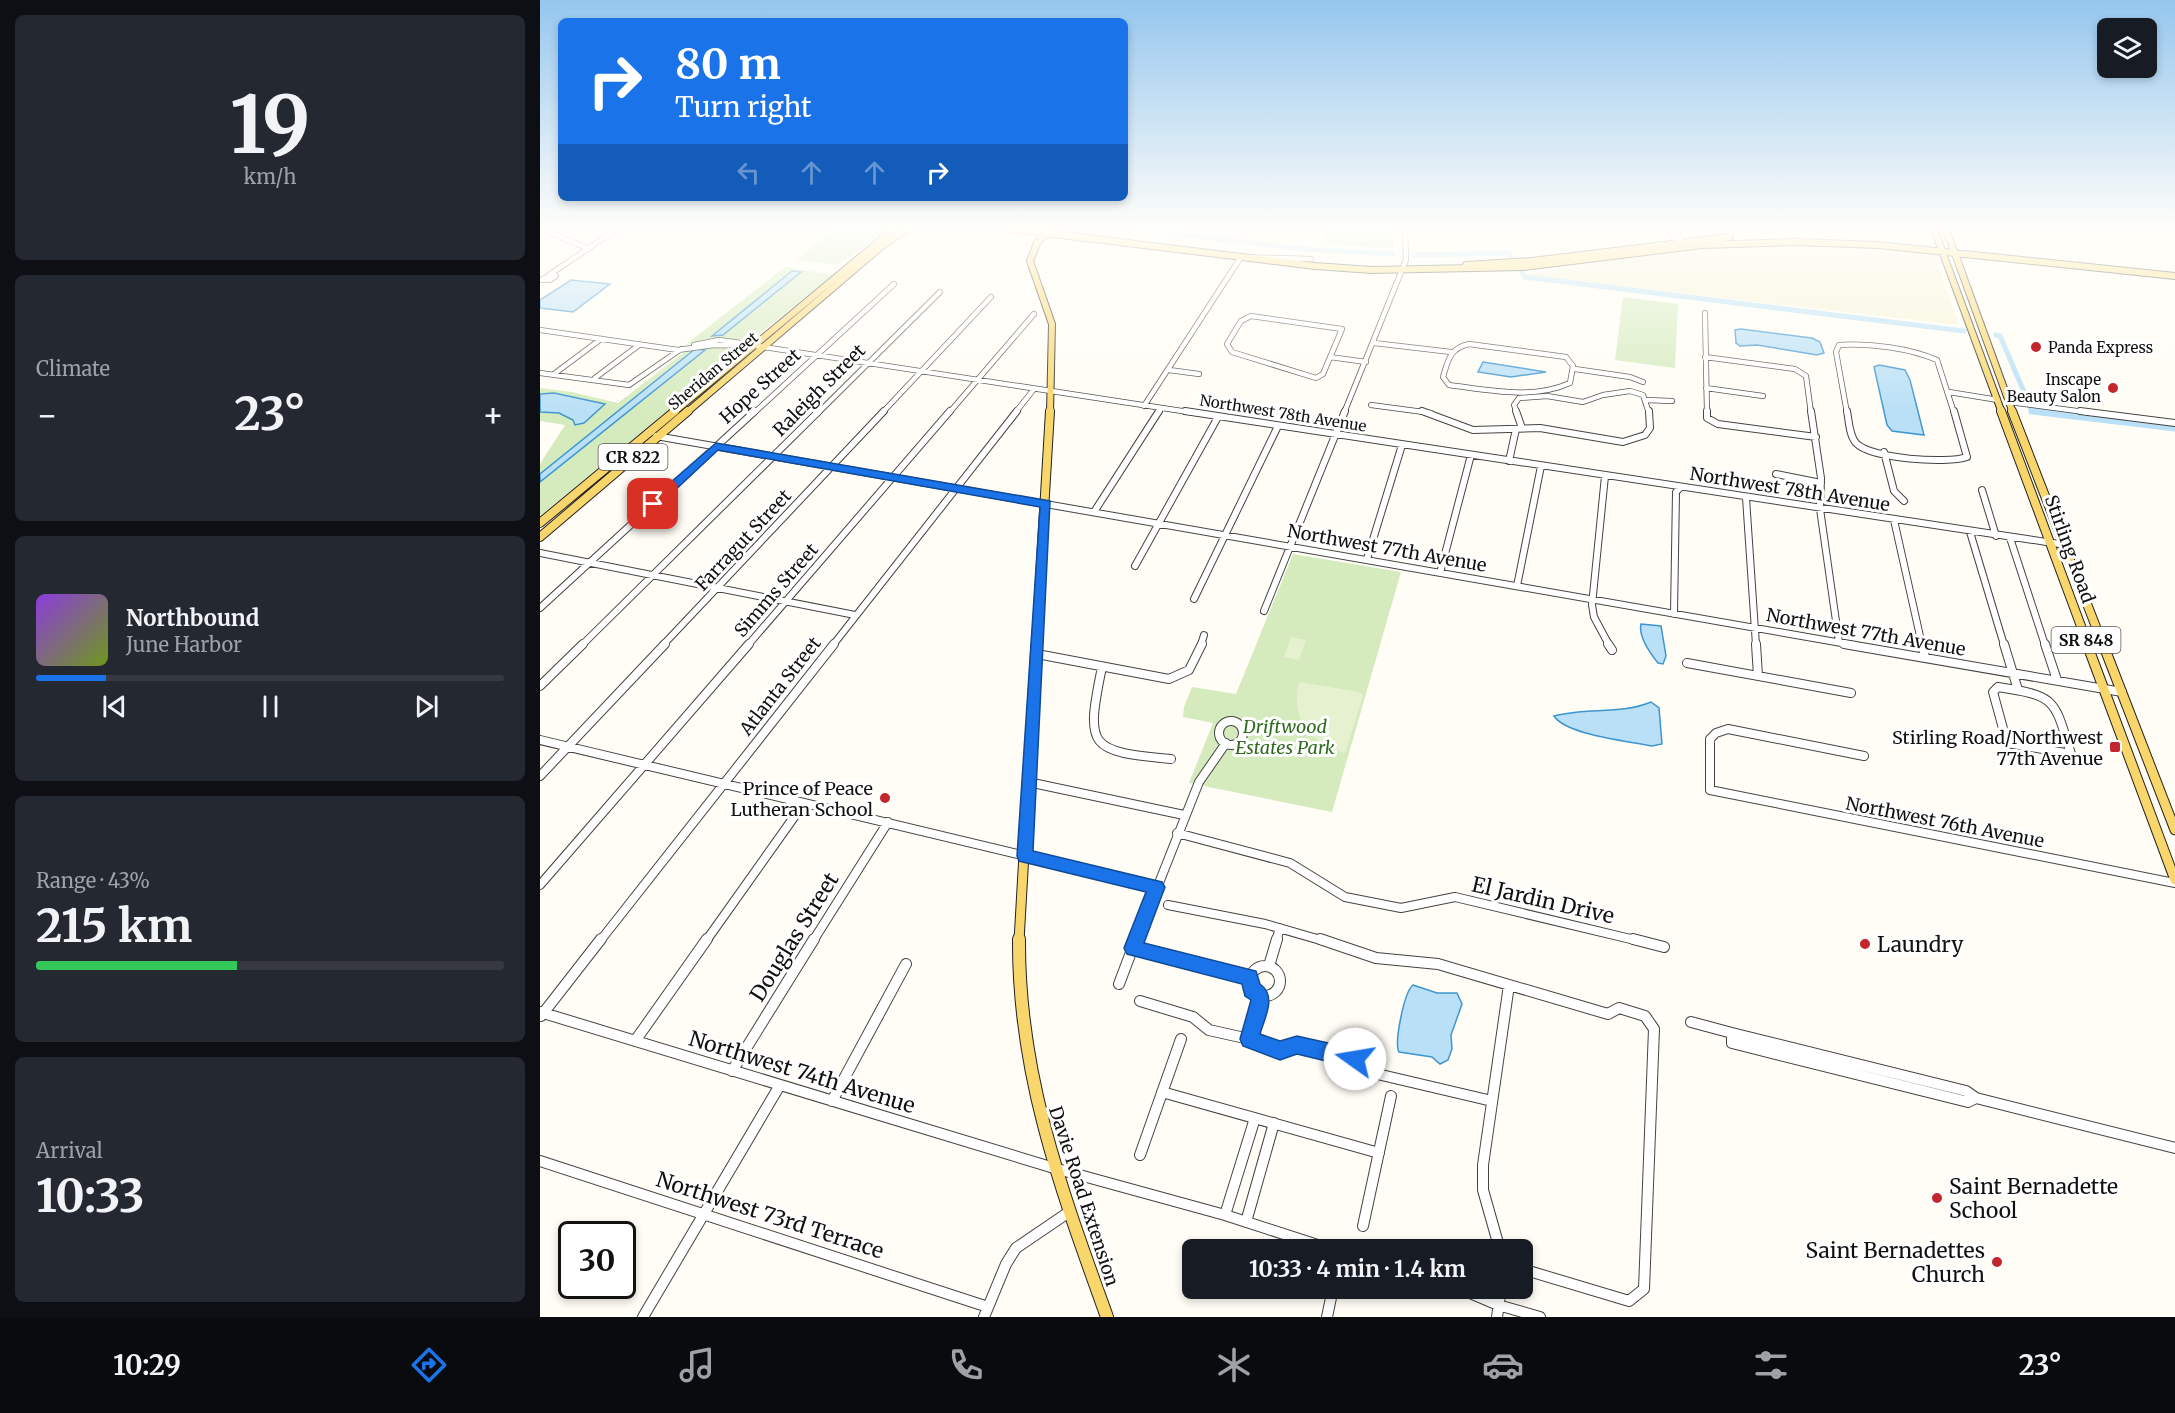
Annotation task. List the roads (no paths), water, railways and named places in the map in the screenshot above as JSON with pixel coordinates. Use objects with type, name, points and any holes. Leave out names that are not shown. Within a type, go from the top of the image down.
[{"type":"main road","name":"Sheridan Street","points":[[540,537],[822,290]]},
{"type":"main road","name":"Sheridan Street","points":[[540,523],[826,290]]},
{"type":"main road","name":"Davie Road Extension","points":[[1039,290],[1053,324],[1053,392],[1019,942],[1021,998],[1035,1098],[1054,1168],[1107,1317]]},
{"type":"main road","name":"Stirling Road","points":[[1956,290],[2175,882]]},
{"type":"main road","name":"Stirling Road","points":[[1968,290],[2175,830]]},
{"type":"main road","points":[[1975,341],[1989,349]]},
{"type":"main road","points":[[1998,400],[2013,410]]},
{"type":"street","name":"Hope Street","points":[[540,608],[887,290]]},
{"type":"street","points":[[1144,406],[1218,290]]},
{"type":"street","points":[[1264,611],[1394,290]]},
{"type":"street","name":"Raleigh Street","points":[[540,686],[940,292]]},
{"type":"street","name":"Farragut Street","points":[[540,776],[991,297]]},
{"type":"street","points":[[1705,313],[1706,414],[1713,422],[1816,437]]},
{"type":"street","name":"Simms Street","points":[[540,885],[1034,314]]},
{"type":"street","points":[[1251,316],[1342,329],[1330,357],[1323,374],[1316,378],[1232,352],[1227,344],[1241,321],[1251,316]]},
{"type":"street","points":[[540,330],[678,350],[714,345],[756,346],[1053,392]]},
{"type":"street","points":[[554,374],[601,339]]},
{"type":"street","points":[[1374,343],[1451,352]]},
{"type":"street","points":[[595,378],[639,345]]},
{"type":"street","points":[[1839,345],[1862,345],[1921,353],[1933,357],[1939,363],[1949,394],[1967,452],[1963,460],[1950,461],[1884,452],[1858,444],[1851,434],[1836,352],[1839,345]]},
{"type":"street","points":[[1458,346],[1480,346],[1566,357],[1575,369],[1570,383],[1563,388],[1504,393],[1445,382],[1443,377],[1451,352],[1458,346]]},
{"type":"street","points":[[540,374],[595,378],[629,385],[678,350]]},
{"type":"street","points":[[1330,357],[1366,362]]},
{"type":"street","points":[[1706,357],[1795,369],[1806,376],[1821,483],[1820,509],[1839,642]]},
{"type":"street","points":[[1575,369],[1630,376],[1643,382]]},
{"type":"street","points":[[1169,370],[1199,374]]},
{"type":"street","points":[[1706,388],[1763,396]]},
{"type":"street","name":"Atlanta Street","points":[[541,1014],[1034,389]]},
{"type":"street","points":[[1371,405],[1430,412],[1461,427],[1473,430],[1519,428],[1563,431],[1612,441],[1635,440],[1645,435],[1650,428],[1646,400],[1640,392],[1630,391],[1602,395],[1583,402],[1547,396],[1519,398],[1514,405],[1519,428],[1509,461]]},
{"type":"street","name":"Northwest 78th Avenue","points":[[1053,392],[2066,546]]},
{"type":"street","points":[[1949,394],[1998,400]]},
{"type":"street","points":[[1646,400],[1672,401]]},
{"type":"street","points":[[2009,402],[2175,423]]},
{"type":"street","points":[[1094,512],[1161,408]]},
{"type":"street","points":[[1135,566],[1218,417]]},
{"type":"street","points":[[1194,599],[1278,426]]},
{"type":"street","name":"Northwest 77th Avenue","points":[[647,435],[2122,692]]},
{"type":"street","points":[[1367,559],[1402,445]]},
{"type":"street","points":[[1884,452],[1893,490],[1904,501]]},
{"type":"street","points":[[1440,573],[1471,455]]},
{"type":"street","points":[[1517,586],[1541,466]]},
{"type":"street","points":[[1776,474],[1821,483]]},
{"type":"street","points":[[1605,476],[1593,617],[1612,650]]},
{"type":"street","points":[[1674,614],[1676,492],[1680,488]]},
{"type":"street","points":[[1982,490],[1996,536]]},
{"type":"street","points":[[1746,498],[1758,676]]},
{"type":"street","points":[[1894,520],[1925,657]]},
{"type":"street","points":[[1970,532],[2018,690]]},
{"type":"street","points":[[2010,538],[2057,680]]},
{"type":"street","points":[[540,553],[591,561],[855,615]]},
{"type":"street","points":[[1037,654],[1102,667],[1179,678],[1190,671],[1204,635]]},
{"type":"street","points":[[1687,663],[1851,693]]},
{"type":"street","points":[[1102,667],[1094,707],[1092,732],[1098,745],[1118,754],[1172,759]]},
{"type":"street","points":[[1998,687],[2018,690],[2044,694],[2055,701],[2071,754],[2007,743],[1993,692],[1998,687]]},
{"type":"street","name":"Northwest 76th Avenue","points":[[1864,756],[1728,729],[1716,733],[1710,739],[1710,790],[2175,882]]},
{"type":"street","points":[[540,740],[1156,887]]},
{"type":"street","points":[[1119,984],[1184,815],[1199,782],[1226,743]]},
{"type":"street","points":[[1028,782],[1184,815]]},
{"type":"street","points":[[635,1041],[804,803]]},
{"type":"street","name":"Douglas Street","points":[[732,1071],[888,822]]},
{"type":"street","name":"El Jardin Drive","points":[[1178,833],[1290,862],[1312,879],[1345,897],[1401,908],[1455,897],[1664,947]]},
{"type":"street","points":[[1168,905],[1280,928],[1389,960],[1411,959],[1437,964],[1543,995],[1563,1005],[1608,1014],[1619,1008],[1645,1016],[1654,1029],[1644,1289],[1629,1301],[1533,1272]]},
{"type":"street","points":[[1269,966],[1280,928]]},
{"type":"street","points":[[1133,948],[1250,978]]},
{"type":"street","points":[[832,1101],[906,964]]},
{"type":"street","points":[[1269,966],[1278,972],[1280,983],[1273,993],[1261,996],[1252,989],[1250,978],[1257,968],[1269,966]]},
{"type":"street","points":[[1497,1239],[1483,1190],[1483,1165],[1509,985]]},
{"type":"street","points":[[1249,1039],[1261,996]]},
{"type":"street","points":[[1140,1001],[1194,1017],[1209,1030],[1249,1039],[1280,1050],[1297,1045],[1355,1059],[1373,1073],[1492,1101]]},
{"type":"street","name":"Northwest 74th Avenue","points":[[541,1014],[1054,1168],[1225,1215],[1299,1239]]},
{"type":"street","points":[[1691,1022],[1732,1033],[1732,1043],[1766,1052],[1951,1099],[1968,1102],[1976,1098],[2175,1148]]},
{"type":"street","points":[[1140,1155],[1181,1038]]},
{"type":"street","points":[[643,1317],[780,1085]]},
{"type":"street","points":[[1162,1092],[1379,1153]]},
{"type":"street","points":[[1363,1226],[1390,1096]]},
{"type":"street","points":[[1225,1215],[1255,1118]]},
{"type":"street","points":[[1246,1222],[1274,1123]]},
{"type":"street","name":"Northwest 73rd Terrace","points":[[540,1161],[704,1214],[986,1312]]},
{"type":"street","points":[[986,1312],[1006,1264],[1016,1248],[1069,1212]]},
{"type":"street","points":[[1327,1317],[1331,1299]]},
{"type":"street","points":[[1484,1299],[1540,1317]]},
{"type":"street","points":[[1497,1317],[1499,1299]]},
{"type":"water","points":[[555,290],[601,290],[573,312],[540,308],[540,300]]},
{"type":"water","points":[[768,290],[778,290],[723,335],[712,336]]},
{"type":"water","points":[[1735,330],[1812,338],[1820,342],[1824,353],[1817,355],[1757,345],[1740,346],[1736,343]]},
{"type":"water","points":[[695,349],[705,350],[540,482],[540,474]]},
{"type":"water","points":[[1483,362],[1546,372],[1511,377],[1478,372]]},
{"type":"water","points":[[1879,365],[1905,370],[1910,380],[1924,435],[1892,431],[1887,425],[1874,367]]},
{"type":"water","points":[[554,393],[605,404],[584,423],[575,425],[573,420],[559,413],[540,412],[540,394]]},
{"type":"water","points":[[1641,624],[1661,626],[1666,656],[1663,664],[1658,663],[1645,645],[1641,634]]},
{"type":"water","points":[[1651,702],[1659,708],[1662,744],[1652,746],[1584,733],[1561,723],[1554,716],[1566,713],[1615,710]]},
{"type":"water","points":[[1413,985],[1437,993],[1457,993],[1462,1004],[1451,1035],[1452,1049],[1448,1060],[1440,1064],[1432,1057],[1399,1052],[1401,1018],[1406,997]]},
{"type":"waterway","points":[[1634,290],[1964,331]]},
{"type":"waterway","points":[[1996,335],[2000,336],[2028,401]]},
{"type":"waterway","points":[[2030,407],[2032,411]]},
{"type":"waterway","points":[[2032,411],[2175,428]]},
{"type":"waterway","points":[[2032,411],[2045,413]]},
{"type":"place","name":"Panda Express","points":[[2036,347]]},
{"type":"place","name":"Inscape Beauty Salon","points":[[2113,388]]},
{"type":"place","name":"Stirling Road/Northwest 77th Avenue","points":[[2115,747]]},
{"type":"place","name":"Prince of Peace Lutheran School","points":[[885,798]]},
{"type":"place","name":"Laundry","points":[[1865,944]]},
{"type":"place","name":"Saint Bernadette School","points":[[1937,1198]]},
{"type":"place","name":"Saint Bernadettes Church","points":[[1997,1262]]},
{"type":"park label","name":"Driftwood Estates Park","points":[[1285,736]]}]
